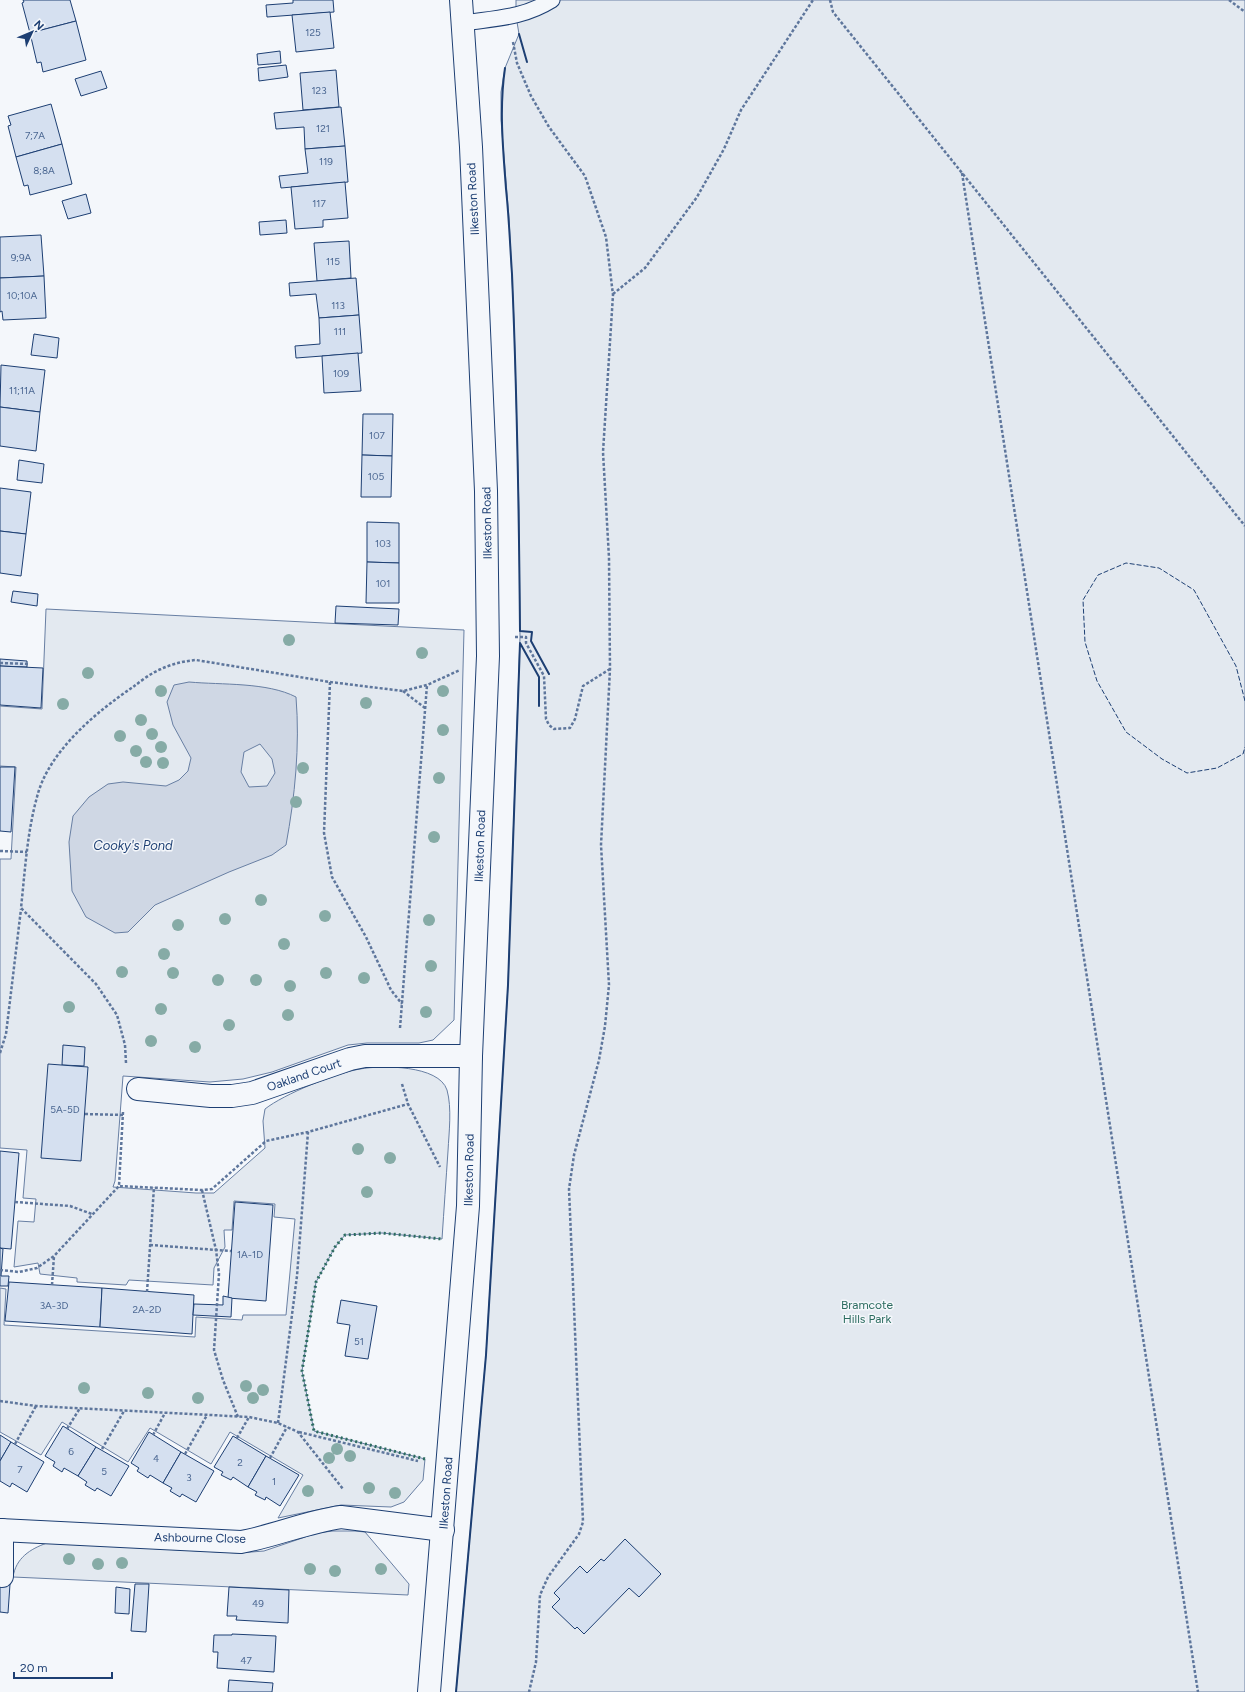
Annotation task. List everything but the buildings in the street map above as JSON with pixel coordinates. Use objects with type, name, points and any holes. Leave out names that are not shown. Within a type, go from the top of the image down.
[{"type":"main road","name":"Ilkeston Road","points":[[429,1692],[468,1206],[471,1056],[488,646],[486,491],[464,23],[461,0]]},
{"type":"main road","name":"Oakland Court","points":[[138,1089],[211,1096],[232,1096],[252,1093],[350,1059],[365,1056],[471,1056]]},
{"type":"main road","name":"Ashbourne Close","points":[[2,1576],[1,1530],[241,1542],[264,1538],[300,1525],[341,1518],[443,1530]]},
{"type":"lane","points":[[464,23],[509,17],[534,11],[552,0]]},
{"type":"path","points":[[613,295],[645,268],[697,197],[724,149],[741,110],[813,0]]},
{"type":"path","points":[[830,0],[833,12],[1245,526]]},
{"type":"path","points":[[1230,0],[1245,12]]},
{"type":"path","points":[[509,17],[517,63],[531,96],[549,126],[585,176],[596,205],[606,237],[613,295],[603,452],[609,558],[610,669],[601,845],[609,985],[605,1026],[599,1060],[574,1154],[569,1188],[583,1522],[580,1534],[548,1577],[540,1595],[536,1662],[529,1692]]},
{"type":"path","points":[[962,173],[1198,1692]]},
{"type":"path","points":[[0,1053],[6,1034],[27,852],[37,796],[46,775],[62,750],[87,721],[109,703],[159,670],[181,662],[196,660],[330,682],[403,691],[427,685],[488,646],[526,637],[526,643],[544,676],[546,719],[554,730],[570,728],[583,686],[610,669]]},
{"type":"path","points":[[0,663],[30,664]]},
{"type":"path","points":[[330,682],[324,833],[332,877],[366,937],[391,990],[402,1004]]},
{"type":"path","points":[[427,685],[398,1070],[408,1104],[443,1173],[468,1206]]},
{"type":"path","points":[[403,691],[425,708]]},
{"type":"path","points":[[0,851],[27,852]]},
{"type":"path","points":[[21,908],[96,984],[117,1015],[125,1045],[127,1069]]},
{"type":"path","points":[[119,1186],[202,1190],[212,1189],[266,1141],[308,1132],[408,1104]]},
{"type":"path","points":[[0,1270],[19,1272],[37,1268],[54,1256],[119,1186],[124,1108]]},
{"type":"path","points":[[85,1114],[123,1115]]},
{"type":"path","points":[[278,1423],[297,1276],[308,1132]]},
{"type":"path","points":[[147,1292],[154,1187]]},
{"type":"path","points":[[202,1190],[216,1250],[219,1274],[214,1350],[222,1380],[238,1417]]},
{"type":"path","points":[[16,1202],[70,1206],[92,1214]]},
{"type":"path","points":[[150,1245],[231,1251]]},
{"type":"path","points":[[52,1285],[54,1256]]},
{"type":"path","points":[[0,1401],[36,1406],[249,1417],[278,1423],[298,1432],[447,1468]]},
{"type":"path","points":[[16,1444],[36,1406]]},
{"type":"path","points":[[67,1429],[80,1408]]},
{"type":"path","points":[[102,1449],[124,1411]]},
{"type":"path","points":[[153,1435],[165,1413]]},
{"type":"path","points":[[185,1454],[207,1415]]},
{"type":"path","points":[[237,1438],[249,1417]]},
{"type":"path","points":[[270,1458],[287,1427]]},
{"type":"path","points":[[298,1432],[352,1501],[364,1520]]},
{"type":"green space","name":"Bramcote Hills Park","points":[[516,0],[1245,0],[1245,1692],[456,1692],[486,1355],[508,985],[520,637],[519,510],[514,320],[509,218],[501,120],[501,92],[505,68],[519,34],[516,16]]},
{"type":"green space","points":[[46,609],[464,630],[454,1020],[433,1040],[419,1043],[367,1043],[348,1045],[272,1072],[243,1079],[210,1082],[123,1076],[115,1181],[113,1187],[214,1193],[265,1148],[263,1121],[265,1109],[297,1091],[350,1071],[370,1068],[395,1067],[422,1071],[442,1082],[449,1097],[450,1112],[442,1239],[382,1233],[345,1235],[335,1247],[316,1282],[302,1371],[314,1431],[425,1459],[423,1480],[404,1502],[391,1507],[341,1505],[278,1518],[303,1475],[230,1432],[211,1464],[150,1428],[128,1462],[62,1422],[41,1455],[0,1432],[0,1288],[6,1289],[4,1325],[195,1337],[196,1317],[242,1320],[243,1315],[286,1315],[295,1219],[274,1217],[275,1204],[234,1201],[232,1230],[224,1230],[225,1247],[214,1268],[213,1285],[129,1280],[126,1285],[77,1282],[77,1278],[40,1274],[38,1263],[14,1267],[18,1221],[34,1222],[36,1199],[23,1198],[27,1150],[0,1148],[0,859],[11,859],[16,767],[0,766],[0,706],[42,709]]},
{"type":"green space","points":[[333,1531],[365,1532],[409,1584],[408,1595],[13,1577],[17,1565],[25,1555],[35,1548],[47,1543],[239,1553],[264,1551],[317,1533]]},
{"type":"water","name":"Cooky's Pond","points":[[189,682],[258,686],[284,692],[296,697],[296,771],[286,845],[272,855],[229,872],[155,905],[128,932],[115,933],[86,917],[72,891],[69,842],[73,816],[89,797],[108,784],[123,782],[166,786],[179,780],[188,771],[191,758],[173,725],[167,702],[174,685]],"holes":[[[260,744],[272,759],[275,773],[267,786],[249,787],[241,772],[244,752]]]},
{"type":"hedge","points":[[425,1459],[314,1431],[302,1371],[316,1282],[335,1247],[345,1235],[382,1233],[442,1239]]},
{"type":"fence","points":[[1245,701],[1236,666],[1194,590],[1159,568],[1126,563],[1098,575],[1083,600],[1085,642],[1097,681],[1126,732],[1162,759],[1187,773],[1217,768],[1243,754],[1245,747]]},
{"type":"wall","points":[[519,34],[527,62]]},
{"type":"wall","points":[[505,68],[502,98],[502,128],[514,319],[518,452],[520,631],[532,632],[531,641],[549,674]]},
{"type":"wall","points":[[456,1692],[486,1355],[508,985],[520,643],[539,677],[539,706]]}]
